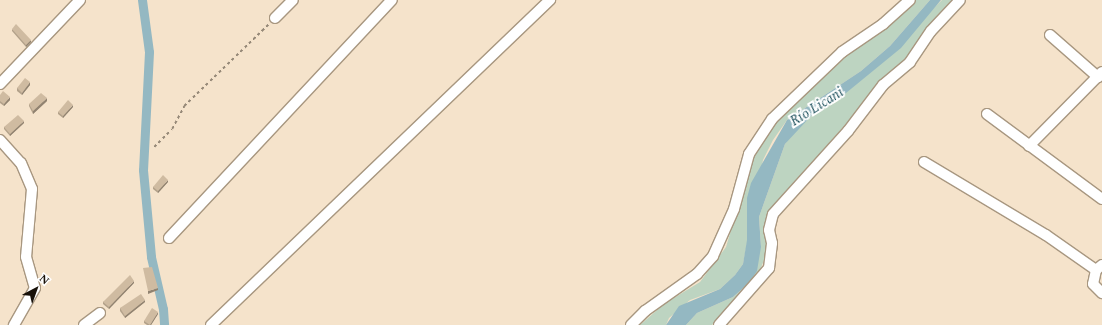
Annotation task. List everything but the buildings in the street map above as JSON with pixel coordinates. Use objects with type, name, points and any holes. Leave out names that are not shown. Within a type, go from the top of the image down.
[{"type":"street","points":[[0,84],[80,0]]},
{"type":"street","points":[[275,18],[293,0]]},
{"type":"street","points":[[169,238],[392,0]]},
{"type":"street","points":[[211,325],[550,0]]},
{"type":"street","points":[[631,325],[645,311],[697,274],[714,256],[734,209],[749,154],[772,118],[842,52],[883,24],[910,0]]},
{"type":"street","points":[[719,325],[769,268],[772,243],[770,230],[773,214],[848,131],[883,85],[910,62],[931,31],[960,0]]},
{"type":"street","points":[[1030,146],[1100,75],[1050,35]]},
{"type":"street","points":[[987,114],[1102,199]]},
{"type":"street","points":[[0,140],[21,163],[32,189],[26,257],[35,288],[14,325]]},
{"type":"street","points":[[924,162],[1099,267],[1093,284],[1102,293]]},
{"type":"street","points":[[84,325],[100,313]]},
{"type":"path","points":[[154,147],[172,130],[184,106],[275,18]]},
{"type":"green space","points":[[915,0],[930,0],[890,46],[861,71],[787,120],[773,140],[763,160],[743,264],[735,275],[720,289],[690,300],[669,318],[666,325],[640,325],[664,304],[700,282],[726,247],[751,162],[770,128],[851,52]]},
{"type":"green space","points":[[942,0],[955,0],[927,37],[888,76],[780,199],[766,255],[757,278],[712,325],[686,325],[697,313],[733,297],[749,283],[761,246],[759,217],[785,144],[794,132],[812,115],[836,102]]},
{"type":"water","name":"Río Licani","points":[[930,0],[941,0],[901,48],[835,102],[812,115],[785,144],[759,217],[761,247],[757,271],[749,283],[733,297],[697,313],[686,325],[666,325],[679,306],[720,289],[735,275],[743,264],[747,240],[747,198],[751,183],[787,120],[861,71],[890,46]]},
{"type":"waterway","points":[[142,0],[149,52],[143,170],[151,257],[163,309],[164,325]]}]
